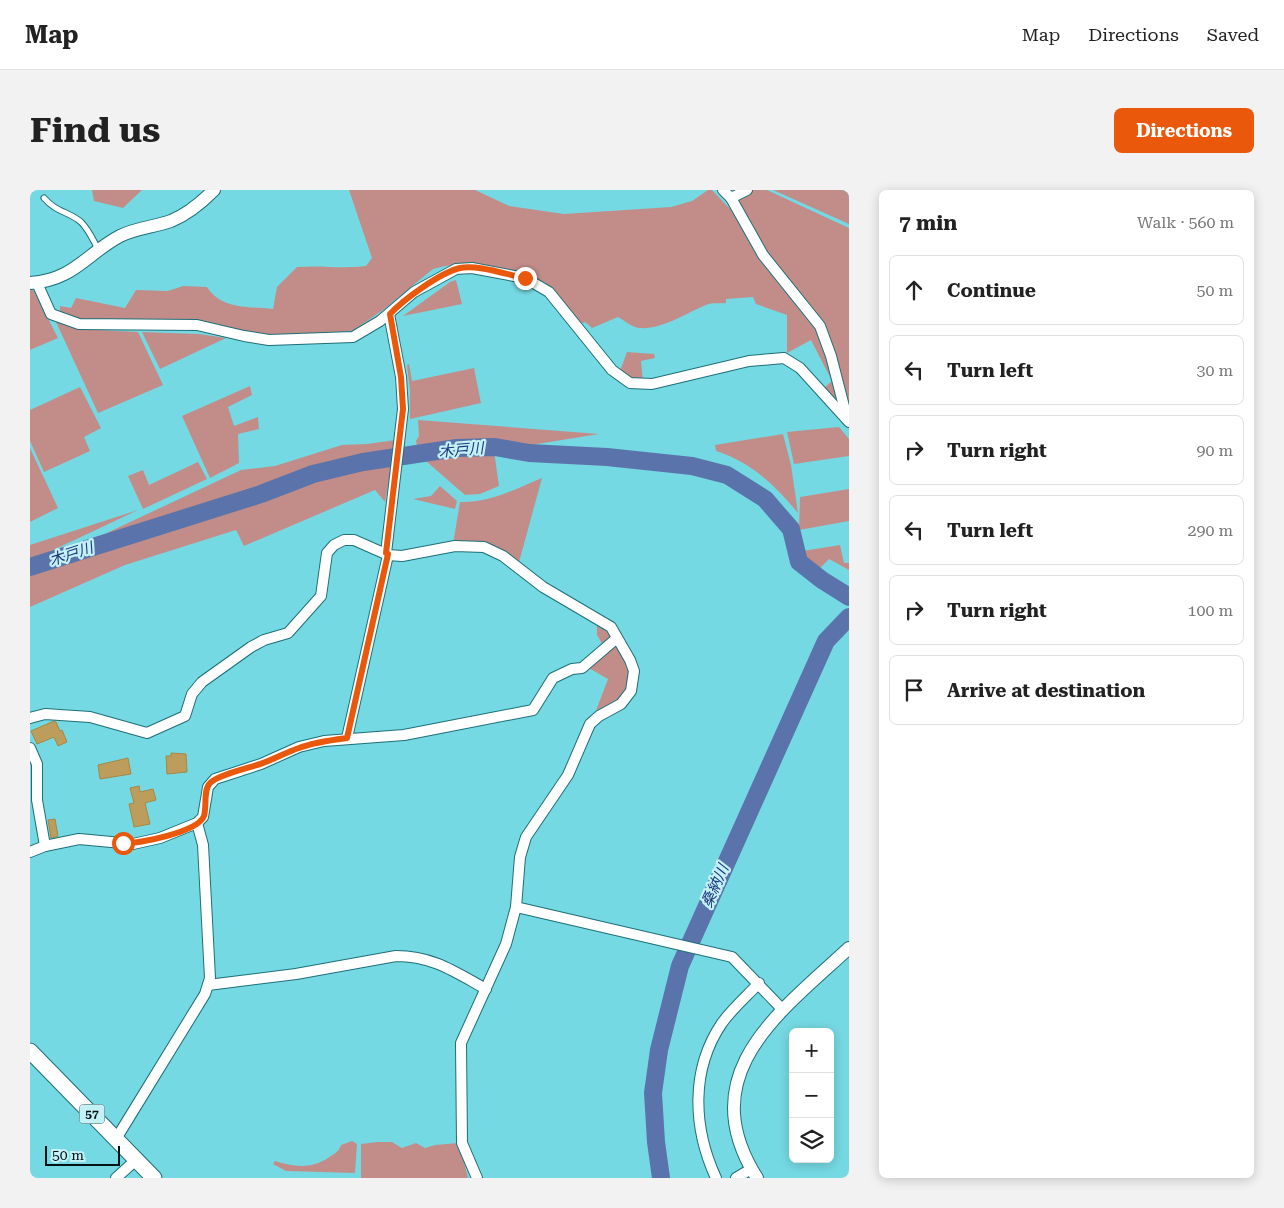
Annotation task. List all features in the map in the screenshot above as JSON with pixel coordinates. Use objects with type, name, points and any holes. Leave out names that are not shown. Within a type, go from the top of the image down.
[{"type":"main road","name":"57","points":[[30,1051],[154,1178]]},
{"type":"street","points":[[214,190],[188,213],[170,221],[120,236],[72,270],[33,283],[53,318],[79,324],[197,325],[270,340],[353,337],[390,314],[414,292],[461,268],[472,268],[525,278],[549,292],[612,370],[630,383],[652,384],[749,361],[784,358],[800,368],[848,420]]},
{"type":"street","points":[[723,190],[731,198],[763,255],[820,326],[848,420]]},
{"type":"street","points":[[731,198],[747,190]]},
{"type":"street","points":[[347,738],[387,554],[402,434],[401,377],[390,314]]},
{"type":"street","points":[[30,718],[46,714],[90,717],[141,732],[152,732],[185,716],[192,694],[209,677],[251,647],[264,640],[288,633],[321,596],[327,553],[334,545],[344,540],[354,540],[387,554],[415,556],[455,546],[480,546],[488,548],[503,556],[543,587],[594,618],[606,623],[627,654],[634,671],[631,692],[621,704],[599,716],[590,724],[568,775],[526,837],[520,856],[516,907],[506,944],[461,1043],[462,1143],[477,1178]]},
{"type":"street","points":[[30,852],[46,846],[79,839],[133,844],[160,838],[197,824],[203,817],[208,787],[215,779],[261,764],[299,748],[324,741],[347,738],[372,739],[404,735],[533,710],[553,678],[582,668],[617,638]]},
{"type":"street","points":[[30,748],[37,764],[34,794],[46,846]]},
{"type":"street","points":[[116,1139],[206,994],[210,978],[203,845],[197,824]]},
{"type":"street","points":[[516,907],[732,957],[783,1010]]},
{"type":"street","points":[[736,1178],[754,1173],[739,1141],[735,1116],[737,1083],[751,1046],[783,1010],[849,948]]},
{"type":"street","points":[[208,985],[261,980],[404,956],[437,962],[486,989]]},
{"type":"street","points":[[716,1178],[700,1133],[697,1098],[704,1060],[722,1023],[759,983]]},
{"type":"street","points":[[116,1178],[136,1160]]},
{"type":"lane","points":[[44,198],[54,209],[80,222],[88,230],[99,250]]},
{"type":"shaded area","points":[[92,190],[142,190],[123,208],[94,201]]},
{"type":"shaded area","points":[[349,190],[475,190],[509,206],[564,214],[671,207],[692,201],[708,190],[712,190],[735,214],[818,328],[838,397],[834,398],[825,387],[832,381],[811,340],[787,353],[787,315],[756,304],[753,297],[726,299],[726,303],[709,304],[665,324],[648,328],[636,327],[618,317],[592,328],[585,322],[581,324],[553,292],[474,264],[445,266],[433,269],[383,310],[354,330],[345,332],[271,337],[246,334],[214,323],[187,320],[78,319],[65,316],[60,311],[60,306],[71,308],[76,298],[125,308],[136,290],[168,291],[183,286],[207,287],[220,300],[236,306],[273,309],[277,287],[297,267],[366,266],[372,258]]},
{"type":"shaded area","points":[[753,190],[767,190],[849,228],[849,411],[826,334],[765,254],[735,199]]},
{"type":"shaded area","points":[[773,190],[849,190],[849,224]]},
{"type":"shaded area","points":[[456,280],[462,304],[403,316],[450,282]]},
{"type":"shaded area","points":[[30,289],[34,291],[58,338],[30,350]]},
{"type":"shaded area","points":[[56,322],[80,329],[138,332],[163,385],[98,413]]},
{"type":"shaded area","points":[[142,332],[199,334],[226,338],[160,369]]},
{"type":"shaded area","points":[[627,352],[654,354],[655,358],[641,361],[643,381],[630,380],[620,371]]},
{"type":"shaded area","points":[[409,364],[412,381],[474,368],[481,403],[410,419],[410,390],[407,365]]},
{"type":"shaded area","points":[[250,386],[252,395],[228,407],[234,426],[258,417],[259,429],[238,434],[239,463],[210,478],[182,416]]},
{"type":"shaded area","points":[[80,387],[101,428],[84,437],[90,451],[44,472],[30,441],[30,410]]},
{"type":"shaded area","points":[[418,420],[599,434],[494,451],[499,486],[480,494],[465,495],[419,455],[416,441],[419,436]]},
{"type":"shaded area","points":[[839,427],[849,439],[849,456],[794,464],[787,432]]},
{"type":"shaded area","points":[[783,434],[791,465],[798,513],[762,476],[740,461],[716,451],[715,445]]},
{"type":"shaded area","points":[[396,440],[385,502],[375,490],[244,546],[236,530],[125,565],[30,607],[30,569],[241,470],[275,466],[342,445]]},
{"type":"shaded area","points":[[30,448],[58,508],[30,522]]},
{"type":"shaded area","points":[[198,462],[207,479],[143,509],[128,476],[143,470],[149,485]]},
{"type":"shaded area","points":[[542,478],[518,566],[504,554],[453,544],[460,502],[492,498]]},
{"type":"shaded area","points":[[440,486],[457,501],[455,509],[413,499],[431,496]]},
{"type":"shaded area","points":[[849,489],[849,521],[799,530],[800,497]]},
{"type":"shaded area","points":[[138,510],[30,561],[30,545]]},
{"type":"shaded area","points":[[840,545],[844,563],[849,563],[849,570],[829,559],[819,569],[804,561],[803,551]]},
{"type":"shaded area","points":[[597,622],[605,626],[613,636],[604,647],[597,635]]},
{"type":"shaded area","points":[[616,644],[631,671],[627,696],[594,716],[608,679],[587,667]]},
{"type":"shaded area","points":[[352,1141],[357,1144],[355,1173],[286,1171],[273,1164],[275,1161],[302,1166],[322,1162],[336,1153],[341,1145]]},
{"type":"shaded area","points":[[392,1142],[402,1148],[416,1143],[425,1148],[435,1145],[459,1143],[468,1178],[361,1178],[361,1144]]},
{"type":"building","points":[[54,721],[60,731],[62,730],[67,742],[58,746],[54,737],[37,744],[31,731]]},
{"type":"building","points":[[171,753],[186,754],[187,772],[167,774],[166,756],[171,756]]},
{"type":"building","points":[[128,758],[131,774],[100,779],[98,765]]},
{"type":"building","points":[[139,786],[140,792],[153,789],[156,800],[145,803],[150,824],[134,827],[129,804],[134,803],[130,788]]},
{"type":"building","points":[[55,819],[58,836],[51,838],[48,820]]},
{"type":"waterway","name":"木戸川","points":[[30,567],[261,494],[313,474],[363,462],[457,448],[495,447],[529,453],[607,457],[692,466],[727,475],[765,499],[791,529],[799,562],[822,580],[849,597]]},
{"type":"waterway","name":"桑納川","points":[[661,1178],[656,1142],[653,1093],[659,1050],[680,966],[826,641],[849,617]]},
{"type":"route","points":[[123,843],[145,842],[197,824],[203,817],[208,787],[215,779],[261,764],[299,748],[324,741],[347,738],[358,696],[388,554],[386,553],[402,434],[401,377],[390,314],[402,300],[456,269],[472,268],[525,278]]}]
